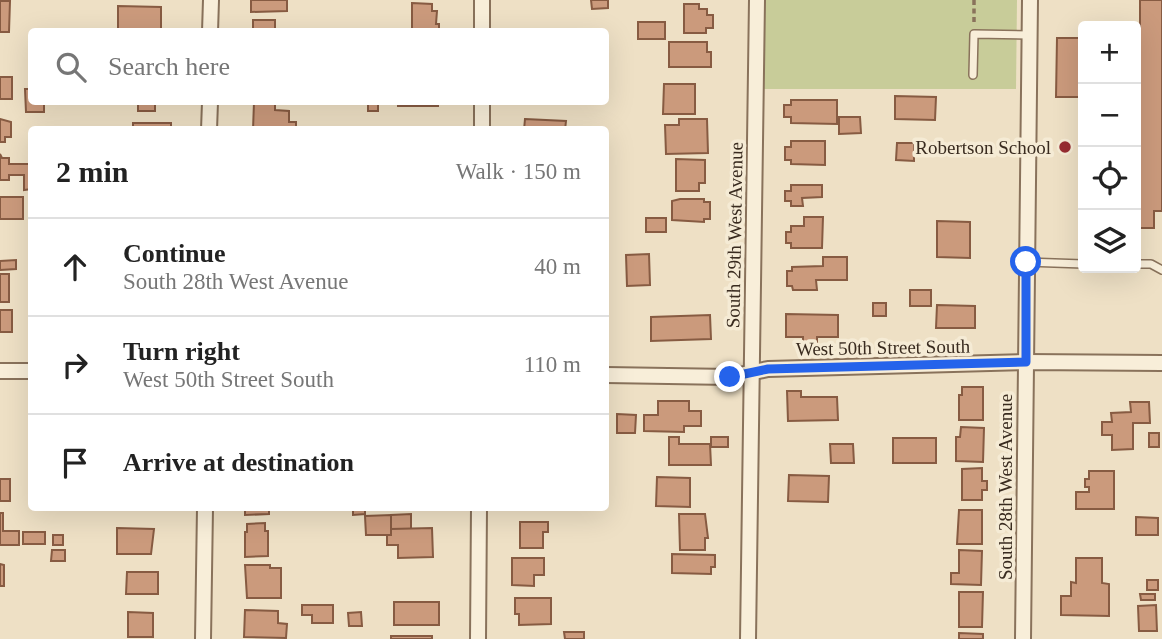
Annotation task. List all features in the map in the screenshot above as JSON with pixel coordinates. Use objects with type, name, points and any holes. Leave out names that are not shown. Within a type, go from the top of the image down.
[{"type":"street","points":[[210,28],[211,0]]},
{"type":"street","points":[[482,0],[482,28]]},
{"type":"street","name":"South 29th West Avenue","points":[[748,639],[757,0]]},
{"type":"street","name":"South 28th West Avenue","points":[[1023,639],[1030,0]]},
{"type":"street","points":[[209,105],[209,126]]},
{"type":"street","points":[[482,105],[482,126]]},
{"type":"street","name":"West 50th Street South","points":[[609,375],[730,377],[768,369],[1026,362],[1162,363]]},
{"type":"street","points":[[0,370],[28,370]]},
{"type":"street","points":[[203,639],[205,511]]},
{"type":"street","points":[[478,639],[480,511]]},
{"type":"lane","points":[[973,75],[974,34],[1029,35]]},
{"type":"lane","points":[[1026,262],[1078,264]]},
{"type":"lane","points":[[1141,264],[1151,264],[1162,270]]},
{"type":"path","points":[[974,0],[974,34]]},
{"type":"green space","points":[[763,0],[1017,0],[1016,89],[762,89]]},
{"type":"building","points":[[251,0],[287,0],[287,11],[251,12]]},
{"type":"building","points":[[591,0],[608,0],[608,8],[592,9]]},
{"type":"building","points":[[1140,0],[1162,0],[1162,211],[1154,211],[1154,228],[1141,228]]},
{"type":"building","points":[[0,1],[10,1],[9,32],[0,32]]},
{"type":"building","points":[[412,3],[432,4],[432,11],[437,11],[436,24],[439,24],[439,28],[412,28]]},
{"type":"building","points":[[684,4],[699,4],[699,9],[707,9],[707,15],[713,15],[713,28],[706,28],[706,33],[684,33]]},
{"type":"building","points":[[118,6],[161,7],[161,28],[118,28]]},
{"type":"building","points":[[253,20],[275,20],[275,28],[253,28]]},
{"type":"building","points":[[638,22],[665,22],[665,39],[638,39]]},
{"type":"building","points":[[1057,38],[1078,38],[1078,97],[1056,97]]},
{"type":"building","points":[[669,42],[707,42],[707,52],[711,52],[711,67],[669,67]]},
{"type":"building","points":[[0,77],[12,77],[12,99],[0,99]]},
{"type":"building","points":[[664,84],[695,84],[695,114],[663,114]]},
{"type":"building","points":[[25,89],[28,89],[28,105],[44,105],[44,112],[26,112]]},
{"type":"building","points":[[895,96],[936,97],[935,120],[895,119]]},
{"type":"building","points":[[791,100],[837,100],[837,124],[791,123],[791,117],[784,117],[784,105],[791,105]]},
{"type":"building","points":[[138,105],[155,105],[155,111],[138,111]]},
{"type":"building","points":[[254,105],[275,105],[275,110],[289,111],[289,122],[296,122],[296,126],[253,126]]},
{"type":"building","points":[[368,105],[378,105],[378,111],[368,111]]},
{"type":"building","points":[[398,105],[438,105],[438,106]]},
{"type":"building","points":[[839,117],[860,117],[861,133],[839,134]]},
{"type":"building","points":[[0,119],[11,122],[11,137],[5,137],[5,142],[0,142]]},
{"type":"building","points":[[525,119],[566,121],[565,126],[524,126]]},
{"type":"building","points":[[679,119],[707,119],[708,153],[666,154],[665,125],[679,125]]},
{"type":"building","points":[[133,123],[171,123],[171,126],[133,126]]},
{"type":"building","points":[[791,141],[825,141],[825,165],[791,164],[791,160],[785,160],[785,147],[791,147]]},
{"type":"building","points":[[897,143],[914,143],[914,161],[896,160]]},
{"type":"building","points":[[0,154],[2,158],[9,158],[9,164],[28,164],[28,190],[24,190],[24,175],[9,175],[9,180],[0,180]]},
{"type":"building","points":[[676,159],[705,160],[705,183],[699,183],[699,191],[676,191]]},
{"type":"building","points":[[791,185],[822,185],[822,197],[802,198],[803,206],[791,206],[791,201],[785,201],[785,191],[791,191]]},
{"type":"building","points":[[0,197],[23,197],[23,219],[0,219]]},
{"type":"building","points":[[704,199],[704,202],[710,202],[710,219],[704,219],[704,222],[672,220],[672,201]]},
{"type":"building","points":[[804,217],[823,217],[822,248],[791,248],[791,243],[786,243],[786,232],[791,232],[791,226],[804,226]]},
{"type":"building","points":[[646,218],[666,218],[666,232],[646,232]]},
{"type":"building","points":[[937,221],[970,222],[970,258],[937,257]]},
{"type":"building","points":[[649,254],[650,285],[627,286],[626,255]]},
{"type":"building","points":[[823,257],[847,257],[847,280],[816,280],[817,290],[793,290],[792,286],[787,286],[787,271],[792,271],[792,267],[823,266]]},
{"type":"building","points":[[16,260],[16,269],[0,270],[0,261]]},
{"type":"building","points":[[0,274],[9,274],[9,302],[0,302]]},
{"type":"building","points":[[910,290],[931,290],[931,306],[910,306]]},
{"type":"building","points":[[873,303],[886,303],[886,316],[873,316]]},
{"type":"building","points":[[937,305],[975,306],[975,328],[936,328]]},
{"type":"building","points":[[0,310],[12,310],[12,332],[0,332]]},
{"type":"building","points":[[786,314],[838,315],[838,337],[817,337],[817,342],[803,342],[803,337],[786,337]]},
{"type":"building","points":[[710,315],[711,339],[651,341],[651,317]]},
{"type":"building","points":[[962,387],[983,387],[983,420],[959,420],[959,395],[962,395]]},
{"type":"building","points":[[787,391],[801,391],[801,397],[837,397],[838,420],[788,421]]},
{"type":"building","points":[[658,401],[689,401],[689,411],[701,411],[701,426],[684,426],[684,432],[644,431],[644,415],[658,415]]},
{"type":"building","points":[[1130,402],[1149,402],[1150,423],[1133,423],[1133,449],[1112,450],[1112,435],[1102,435],[1102,422],[1112,422],[1111,413],[1131,412]]},
{"type":"building","points":[[617,414],[636,415],[635,433],[617,433]]},
{"type":"building","points":[[961,427],[984,428],[983,462],[956,461],[956,437],[960,437]]},
{"type":"building","points":[[1149,433],[1159,433],[1159,447],[1149,447]]},
{"type":"building","points":[[669,437],[679,437],[679,444],[710,444],[711,465],[669,465]]},
{"type":"building","points":[[711,437],[728,437],[728,447],[711,447]]},
{"type":"building","points":[[893,438],[936,438],[936,463],[893,463]]},
{"type":"building","points":[[830,444],[853,444],[854,463],[831,463]]},
{"type":"building","points":[[982,468],[982,481],[987,481],[987,490],[982,490],[982,500],[962,500],[962,469]]},
{"type":"building","points":[[1089,471],[1114,471],[1114,509],[1076,509],[1076,492],[1089,492],[1089,487],[1085,487],[1085,479],[1089,479]]},
{"type":"building","points":[[789,475],[829,476],[828,502],[788,501]]},
{"type":"building","points":[[657,477],[690,478],[690,507],[656,506]]},
{"type":"building","points":[[0,479],[10,479],[10,501],[0,501]]},
{"type":"building","points":[[959,510],[982,510],[982,544],[957,544]]},
{"type":"building","points":[[245,511],[269,511],[269,514],[245,515]]},
{"type":"building","points":[[353,511],[365,511],[365,514],[353,515]]},
{"type":"building","points":[[0,513],[3,513],[3,531],[19,531],[19,545],[0,545]]},
{"type":"building","points":[[411,514],[411,529],[391,529],[391,515]]},
{"type":"building","points":[[679,514],[705,514],[708,538],[705,538],[705,550],[680,550]]},
{"type":"building","points":[[391,515],[391,535],[366,535],[365,516]]},
{"type":"building","points":[[1136,517],[1158,518],[1158,535],[1136,535]]},
{"type":"building","points":[[520,522],[548,522],[548,532],[543,532],[543,548],[520,548]]},
{"type":"building","points":[[265,523],[265,531],[268,531],[268,556],[245,557],[247,524]]},
{"type":"building","points":[[117,528],[154,529],[151,554],[117,554]]},
{"type":"building","points":[[432,528],[433,557],[398,558],[398,545],[387,545],[387,535],[391,535],[391,529]]},
{"type":"building","points":[[23,532],[45,532],[45,544],[23,544]]},
{"type":"building","points":[[53,535],[63,535],[63,545],[53,545]]},
{"type":"building","points":[[52,550],[65,550],[65,561],[51,561]]},
{"type":"building","points":[[959,550],[982,551],[981,585],[951,584],[951,573],[959,573]]},
{"type":"building","points":[[672,554],[715,555],[715,567],[711,567],[711,574],[672,573]]},
{"type":"building","points":[[512,558],[544,558],[544,575],[534,575],[534,586],[512,585]]},
{"type":"building","points":[[1076,558],[1102,558],[1102,583],[1109,584],[1109,616],[1061,615],[1061,596],[1071,596],[1071,582],[1076,583]]},
{"type":"building","points":[[0,564],[4,565],[4,586],[0,586]]},
{"type":"building","points":[[245,565],[281,568],[281,598],[247,598]]},
{"type":"building","points":[[127,572],[158,572],[158,594],[126,594]]},
{"type":"building","points":[[1147,580],[1158,580],[1158,590],[1147,590]]},
{"type":"building","points":[[959,592],[983,592],[982,627],[959,627]]},
{"type":"building","points":[[1140,594],[1155,594],[1155,600],[1141,600]]},
{"type":"building","points":[[515,598],[551,598],[551,624],[519,625],[519,614],[515,614]]},
{"type":"building","points":[[394,602],[439,602],[439,625],[394,625]]},
{"type":"building","points":[[302,605],[333,605],[333,623],[312,623],[312,615],[302,615]]},
{"type":"building","points":[[1156,605],[1157,631],[1139,631],[1138,606]]},
{"type":"building","points":[[245,610],[278,611],[278,623],[287,624],[286,638],[244,637]]},
{"type":"building","points":[[128,612],[153,613],[153,637],[128,637]]},
{"type":"building","points":[[361,612],[362,626],[349,626],[348,613]]},
{"type":"building","points":[[564,632],[584,632],[584,639],[565,639]]},
{"type":"building","points":[[959,633],[983,634],[983,639],[959,639]]},
{"type":"building","points":[[391,636],[432,636],[432,639],[391,639]]},
{"type":"place","name":"Robertson School","points":[[1065,147]]},
{"type":"route","points":[[730,377],[768,369],[1026,362],[1026,262]]}]
